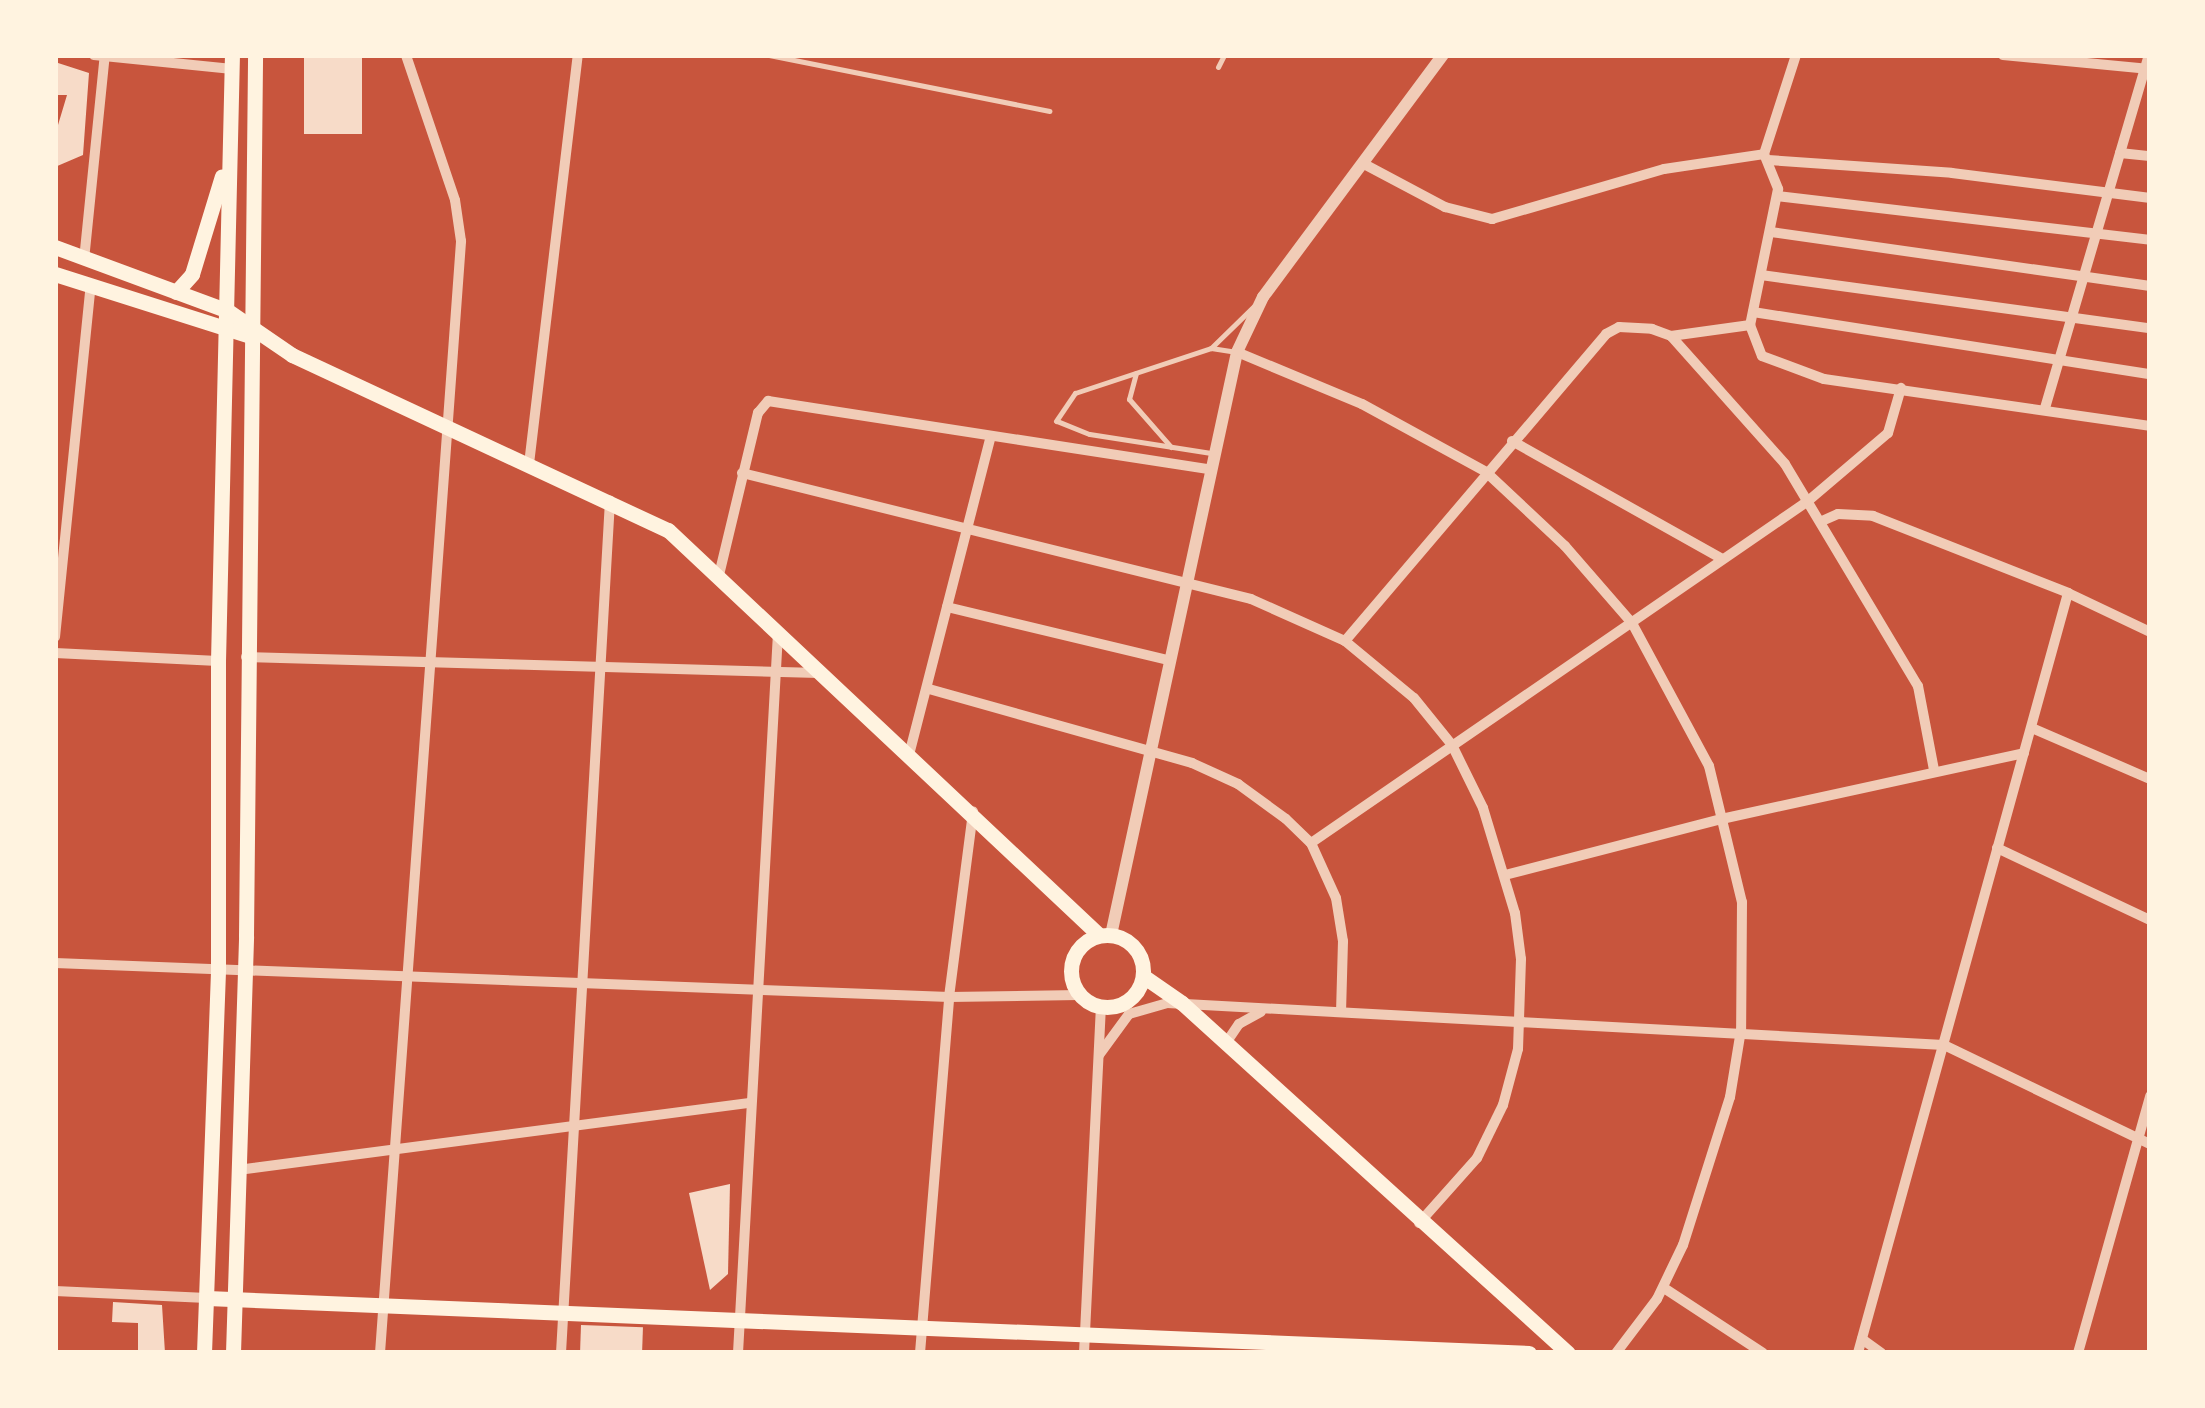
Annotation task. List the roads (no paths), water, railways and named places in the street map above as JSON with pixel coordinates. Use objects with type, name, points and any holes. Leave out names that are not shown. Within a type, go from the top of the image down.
[{"type":"main road","points":[[233,1353],[246,968],[245,657],[255,55]]},
{"type":"main road","points":[[204,1353],[218,967],[218,661],[232,62]]},
{"type":"main road","points":[[176,292],[192,274],[228,158]]},
{"type":"main road","points":[[55,247],[176,292],[251,329],[292,356],[668,530],[1105,935],[1138,954],[1142,976],[1133,996],[1102,1008],[1079,995],[1072,960],[1105,935]]},
{"type":"main road","points":[[55,274],[227,318]]},
{"type":"main road","points":[[1142,976],[1182,1004],[1419,1223],[1568,1353]]},
{"type":"main road","points":[[207,1298],[385,1300],[1080,1330],[1294,1346],[1505,1348],[1529,1353]]},
{"type":"main road","points":[[1505,1348],[1524,1332],[1516,1307]]},
{"type":"street","points":[[94,55],[232,62]]},
{"type":"street","points":[[380,1353],[411,977],[460,222],[406,55]]},
{"type":"street","points":[[528,464],[578,55]]},
{"type":"street","points":[[1105,935],[1207,469],[1237,352],[1263,296],[1443,55]]},
{"type":"street","points":[[1796,55],[1766,157],[1777,196],[1752,312],[1754,344],[1780,365],[1824,379],[2150,426]]},
{"type":"street","points":[[2003,55],[2148,68]]},
{"type":"street","points":[[2045,408],[2149,55]]},
{"type":"street","points":[[84,260],[105,56]]},
{"type":"street","points":[[2133,110],[2150,112]]},
{"type":"street","points":[[2120,153],[2150,156]]},
{"type":"street","points":[[1364,164],[1445,207],[1492,219],[1664,168],[1766,157],[1952,173],[2150,198]]},
{"type":"street","points":[[1777,196],[2150,240]]},
{"type":"street","points":[[1770,232],[2150,286]]},
{"type":"street","points":[[1760,275],[2150,328]]},
{"type":"street","points":[[55,636],[91,285]]},
{"type":"street","points":[[1752,312],[2150,374]]},
{"type":"street","points":[[1346,642],[1606,334],[1634,326],[1671,336],[1750,325]]},
{"type":"street","points":[[1671,336],[1756,425],[1822,521],[1918,686],[1934,770]]},
{"type":"street","points":[[1237,352],[1362,404],[1486,472],[1565,546],[1632,623],[1691,723],[1726,818],[1742,902],[1741,1030],[1713,1161],[1664,1288],[1616,1353]]},
{"type":"street","points":[[1311,842],[1808,502],[1888,433],[1902,388]]},
{"type":"street","points":[[720,575],[758,413],[768,401],[990,440],[1207,469]]},
{"type":"street","points":[[910,751],[929,688],[964,526],[990,440]]},
{"type":"street","points":[[1512,441],[1722,559]]},
{"type":"street","points":[[742,474],[1185,578],[1278,609],[1346,642],[1405,688],[1452,745],[1483,808],[1519,934],[1522,1020],[1512,1077],[1492,1132],[1460,1181],[1419,1223]]},
{"type":"street","points":[[560,1353],[610,500]]},
{"type":"street","points":[[1822,521],[1850,513],[1873,516],[2068,593],[2150,632]]},
{"type":"street","points":[[1858,1353],[2068,593]]},
{"type":"street","points":[[947,607],[1166,660]]},
{"type":"street","points":[[738,1353],[748,1103],[778,633]]},
{"type":"street","points":[[55,653],[218,661]]},
{"type":"street","points":[[245,657],[819,673]]},
{"type":"street","points":[[929,688],[1147,748],[1238,784],[1311,842],[1341,918],[1342,1012]]},
{"type":"street","points":[[2032,728],[2150,779]]},
{"type":"street","points":[[1505,875],[1726,818],[1934,770],[2024,754]]},
{"type":"street","points":[[920,1353],[949,998],[973,810]]},
{"type":"street","points":[[1997,848],[2150,920]]},
{"type":"street","points":[[55,963],[949,998],[1079,995]]},
{"type":"street","points":[[1099,1056],[1129,1014],[1182,1004],[1741,1030],[1944,1045],[2150,1144]]},
{"type":"street","points":[[1084,1353],[1080,1330],[1102,1008]]},
{"type":"street","points":[[1226,1043],[1239,1024],[1266,1009]]},
{"type":"street","points":[[2078,1353],[2150,1096]]},
{"type":"street","points":[[238,1170],[748,1103]]},
{"type":"street","points":[[1664,1288],[1764,1353]]},
{"type":"street","points":[[55,1291],[207,1298]]},
{"type":"street","points":[[1862,1339],[1881,1353]]},
{"type":"lane","points":[[769,55],[1049,111]]},
{"type":"lane","points":[[1218,67],[1224,55]]},
{"type":"lane","points":[[1211,348],[1263,296]]},
{"type":"lane","points":[[1211,453],[1173,449],[1056,421],[1075,394],[1211,348],[1237,352]]},
{"type":"lane","points":[[1136,372],[1128,399],[1173,449]]}]
